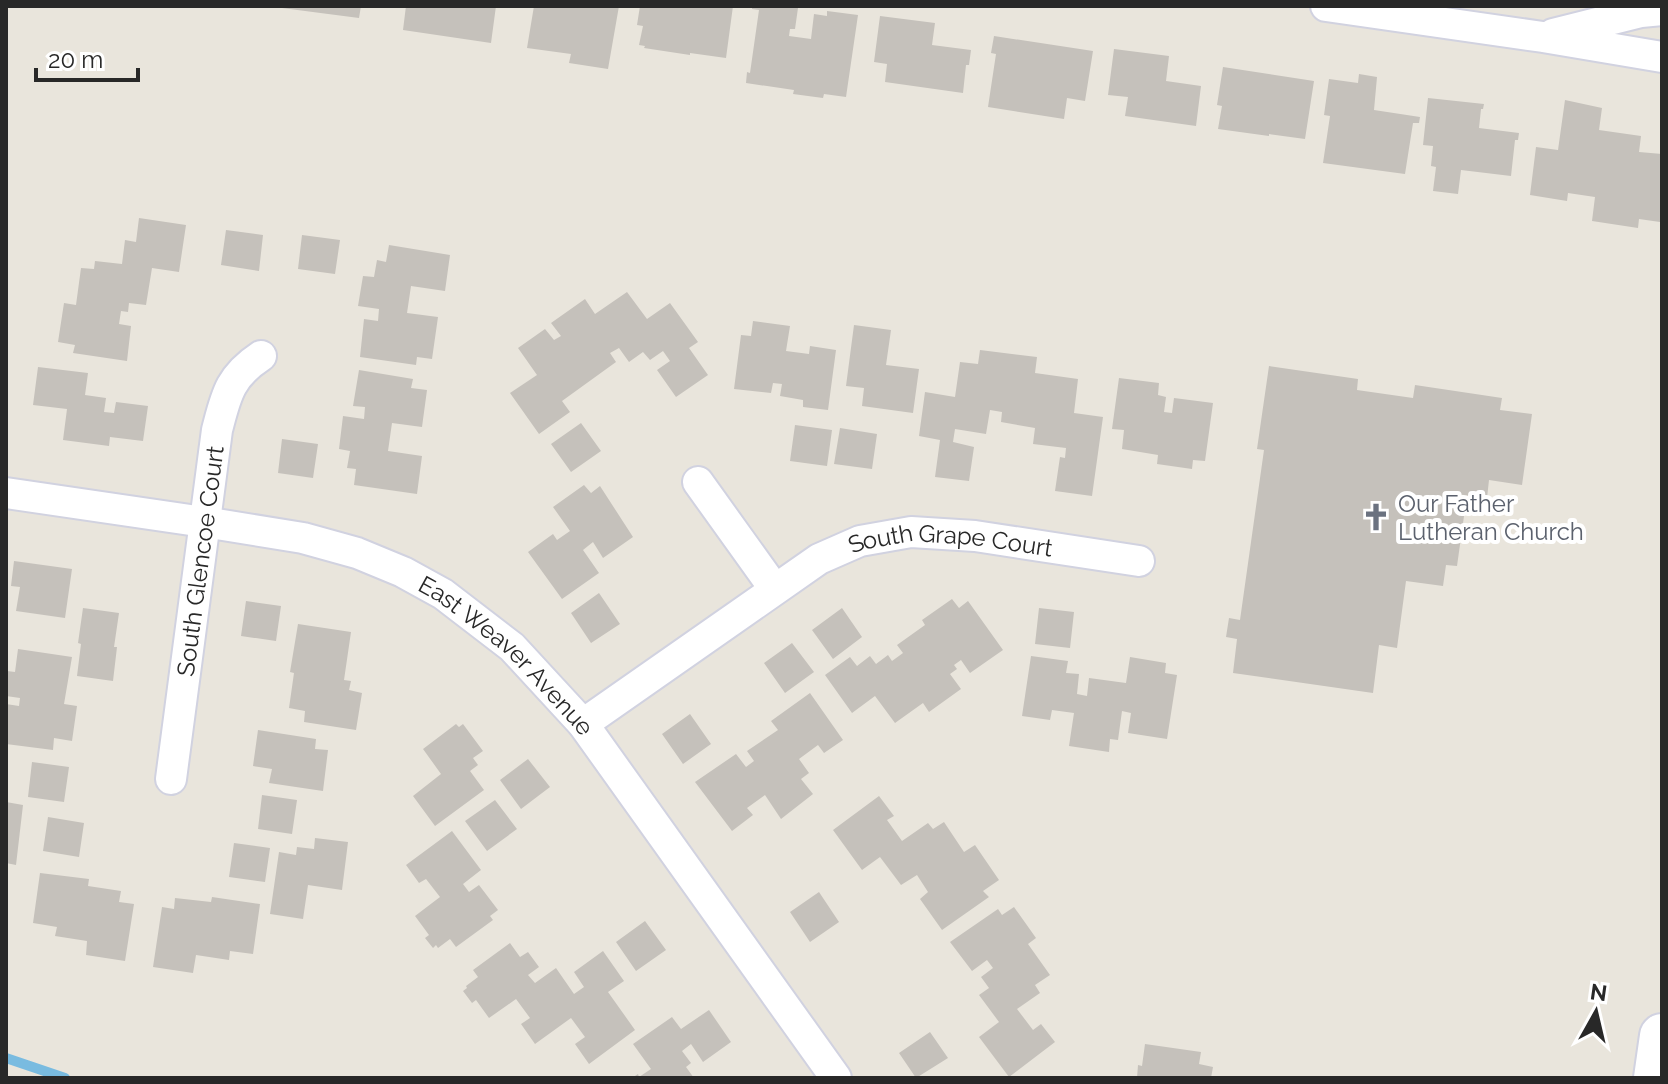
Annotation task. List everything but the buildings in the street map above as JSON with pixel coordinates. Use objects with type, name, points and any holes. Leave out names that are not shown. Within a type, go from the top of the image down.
[{"type":"main road","points":[[1656,1078],[1662,1036]]},
{"type":"street","points":[[1326,6],[1454,15],[1543,37],[1662,57]]},
{"type":"street","points":[[1543,37],[1641,12],[1662,10]]},
{"type":"street","name":"South Glencoe Court","points":[[171,779],[217,430],[226,397],[236,377],[245,366],[261,356]]},
{"type":"street","points":[[698,482],[774,588]]},
{"type":"street","name":"East Weaver Avenue","points":[[6,493],[303,538],[357,553],[403,572],[443,594],[512,647],[583,724],[836,1078]]},
{"type":"street","name":"South Grape Court","points":[[583,724],[774,588],[819,559],[860,541],[911,532],[975,536],[1139,561]]},
{"type":"waterway","points":[[6,1058],[65,1078]]},
{"type":"place","name":"Our Father Lutheran Church","points":[[1376,517]]}]
